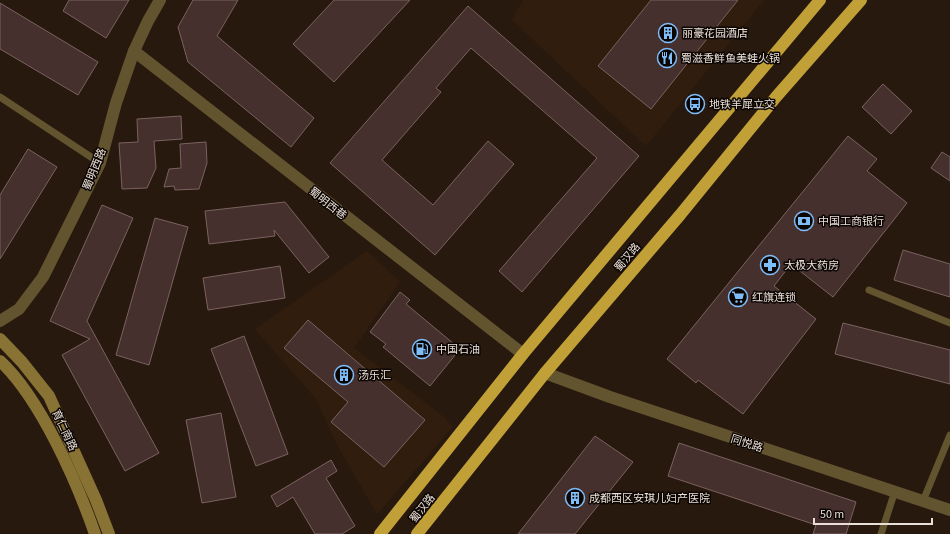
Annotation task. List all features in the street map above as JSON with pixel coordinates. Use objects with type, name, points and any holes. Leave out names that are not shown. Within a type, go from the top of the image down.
[{"type":"highway","name":"蜀汉路","points":[[380,534],[523,354],[820,0]]},
{"type":"highway","name":"蜀汉路","points":[[418,534],[545,373],[680,215],[776,97],[861,0]]},
{"type":"street","name":"蜀明西路","points":[[0,321],[19,309],[43,277],[100,162],[116,103],[134,51],[160,0]]},
{"type":"street","name":"蜀明西巷","points":[[134,51],[523,354]]},
{"type":"street","name":"育仁南路","points":[[0,339],[22,362],[49,396],[96,500],[109,534]]},
{"type":"street","points":[[0,361],[34,402],[67,466],[95,534]]},
{"type":"street","name":"同悦路","points":[[545,373],[610,398],[950,510]]},
{"type":"lane","points":[[0,97],[100,162]]},
{"type":"lane","points":[[869,290],[950,323]]},
{"type":"lane","points":[[923,501],[950,435]]},
{"type":"lane","points":[[881,534],[895,491]]},
{"type":"shaded area","points":[[523,0],[764,0],[646,146],[512,20]]},
{"type":"shaded area","points":[[367,251],[400,282],[354,348],[444,417],[453,427],[377,514],[337,445],[316,399],[255,329]]},
{"type":"building","points":[[69,0],[129,0],[106,38],[63,11]]},
{"type":"building","points":[[193,0],[238,0],[217,36],[314,118],[291,147],[188,62],[178,27]]},
{"type":"building","points":[[334,0],[410,0],[334,82],[293,44]]},
{"type":"building","name":"丽豪花园酒店","points":[[651,0],[738,0],[651,109],[598,66]]},
{"type":"building","points":[[0,3],[98,62],[78,95],[0,49]]},
{"type":"building","points":[[468,6],[639,156],[522,292],[499,271],[597,158],[471,48],[436,88],[441,92],[382,160],[433,205],[488,141],[514,164],[435,255],[330,163]]},
{"type":"building","points":[[883,84],[912,111],[891,134],[862,107]]},
{"type":"building","points":[[181,116],[182,139],[154,141],[156,168],[147,188],[122,189],[119,143],[138,142],[137,119]]},
{"type":"building","points":[[848,136],[877,159],[867,171],[907,203],[833,297],[791,264],[774,286],[816,319],[743,414],[698,380],[696,383],[667,359]]},
{"type":"building","points":[[206,142],[207,163],[199,189],[175,190],[174,186],[164,187],[169,169],[181,168],[180,144]]},
{"type":"building","points":[[28,149],[57,167],[0,259],[0,195]]},
{"type":"building","points":[[942,152],[950,157],[950,181],[931,168]]},
{"type":"building","points":[[285,202],[329,257],[309,273],[274,230],[275,236],[209,244],[205,211]]},
{"type":"building","points":[[102,205],[133,218],[87,321],[159,453],[125,471],[62,355],[90,339],[50,321]]},
{"type":"building","points":[[155,218],[188,227],[149,365],[116,355]]},
{"type":"building","points":[[903,250],[950,264],[950,297],[894,280]]},
{"type":"building","points":[[280,266],[285,298],[208,310],[203,278]]},
{"type":"building","points":[[400,292],[410,300],[406,304],[460,349],[430,386],[383,347],[386,344],[370,332]]},
{"type":"building","name":"汤乐汇","points":[[308,320],[425,420],[384,467],[331,422],[348,402],[284,348]]},
{"type":"building","points":[[843,323],[950,350],[950,384],[835,354]]},
{"type":"building","points":[[244,336],[288,454],[256,466],[211,349]]},
{"type":"building","points":[[221,413],[236,497],[202,503],[186,420]]},
{"type":"building","name":"成都西区安琪儿妇产医院","points":[[595,436],[633,462],[575,534],[518,534]]},
{"type":"building","points":[[679,443],[856,502],[846,534],[813,534],[816,525],[668,476]]},
{"type":"building","points":[[331,460],[337,471],[326,478],[355,526],[342,534],[315,534],[293,497],[277,507],[271,496]]},
{"type":"place","name":"丽豪花园酒店","points":[[668,33]]},
{"type":"place","name":"蜀滋香鲜鱼美蛙火锅","points":[[667,58]]},
{"type":"place","name":"地铁羊犀立交","points":[[695,104]]},
{"type":"place","name":"中国工商银行","points":[[804,221]]},
{"type":"place","name":"太极大药房","points":[[770,265]]},
{"type":"place","name":"红旗连锁","points":[[738,297]]},
{"type":"place","name":"中国石油","points":[[422,349]]},
{"type":"place","name":"汤乐汇","points":[[344,375]]},
{"type":"place","name":"成都西区安琪儿妇产医院","points":[[575,498]]}]
